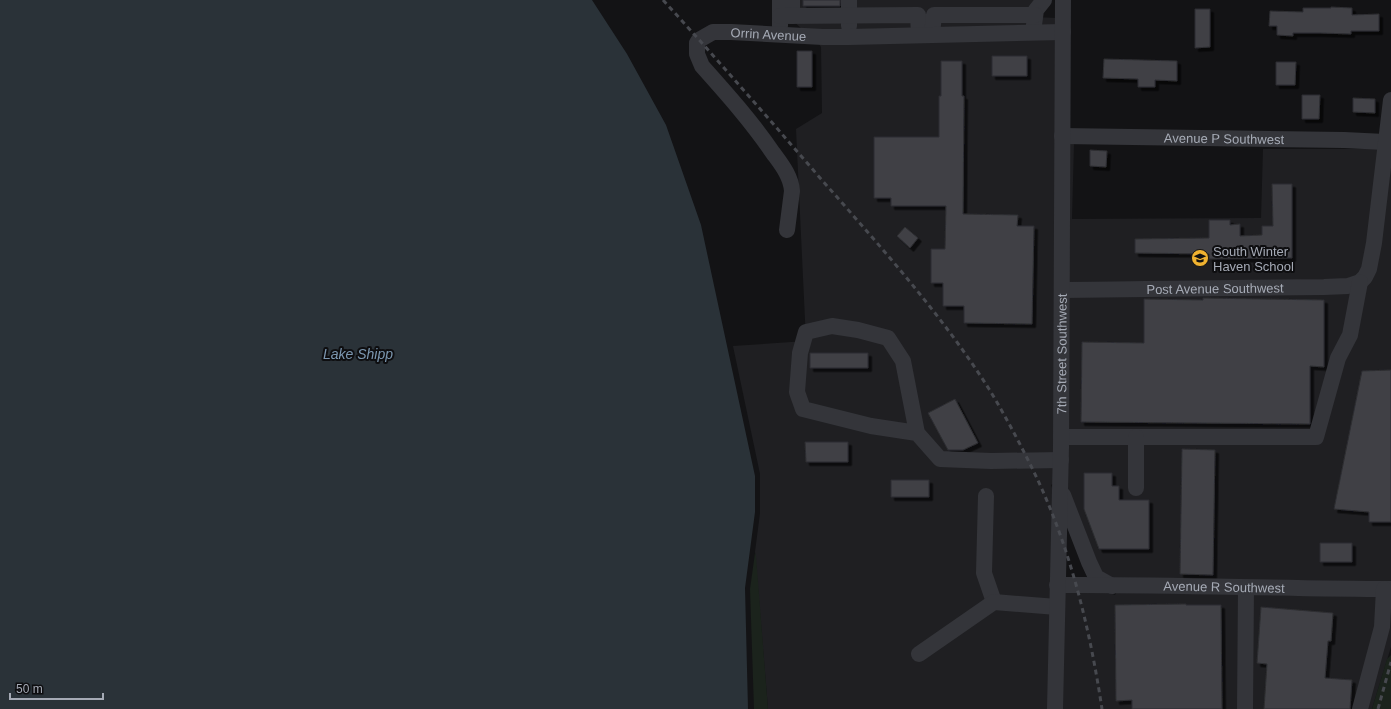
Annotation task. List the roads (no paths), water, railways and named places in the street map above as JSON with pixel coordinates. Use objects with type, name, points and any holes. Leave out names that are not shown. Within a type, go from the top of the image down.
[{"type":"street","points":[[780,0],[786,16]]},
{"type":"street","points":[[780,35],[792,0]]},
{"type":"street","points":[[1034,32],[1036,10],[1044,0]]},
{"type":"street","name":"7th Street Southwest","points":[[1055,709],[1061,460],[1063,0]]},
{"type":"street","points":[[786,16],[849,8],[918,15],[926,35]]},
{"type":"street","points":[[849,8],[849,37]]},
{"type":"street","points":[[926,35],[934,15],[1035,15]]},
{"type":"street","name":"Orrin Avenue","points":[[787,230],[792,191],[788,176],[758,131],[702,66],[697,54],[697,43],[700,40],[713,32],[849,37],[1063,32]]},
{"type":"street","points":[[1061,436],[1316,437],[1338,358],[1350,335],[1362,280],[1369,269],[1374,243],[1391,100]]},
{"type":"street","name":"Avenue P Southwest","points":[[1062,136],[1344,140],[1385,142]]},
{"type":"street","name":"Post Avenue Southwest","points":[[1062,290],[1324,287],[1348,286],[1362,280]]},
{"type":"street","points":[[916,433],[871,426],[803,409],[797,392],[800,353],[806,332],[832,326],[858,330],[888,338],[903,361],[916,433],[940,459],[991,462],[1061,460]]},
{"type":"street","points":[[1136,437],[1136,488]]},
{"type":"street","points":[[1060,488],[1096,577],[1112,586]]},
{"type":"street","points":[[986,496],[984,573],[994,602]]},
{"type":"street","name":"Avenue R Southwest","points":[[1057,585],[1388,589]]},
{"type":"street","points":[[1245,709],[1246,588]]},
{"type":"street","points":[[1360,709],[1382,627],[1388,589]]},
{"type":"street","points":[[919,654],[994,602],[1057,607]]},
{"type":"water","name":"Lake Shipp","points":[[0,0],[592,0],[627,54],[666,125],[701,225],[755,476],[755,512],[745,588],[748,709],[0,709]]},
{"type":"railway","points":[[663,0],[743,89],[910,281],[971,361],[989,389],[1028,460],[1055,520],[1066,550],[1091,645],[1102,709]]},
{"type":"railway","points":[[1378,709],[1391,662]]},
{"type":"place","name":"South Winter Haven School","points":[[1200,258]]}]
